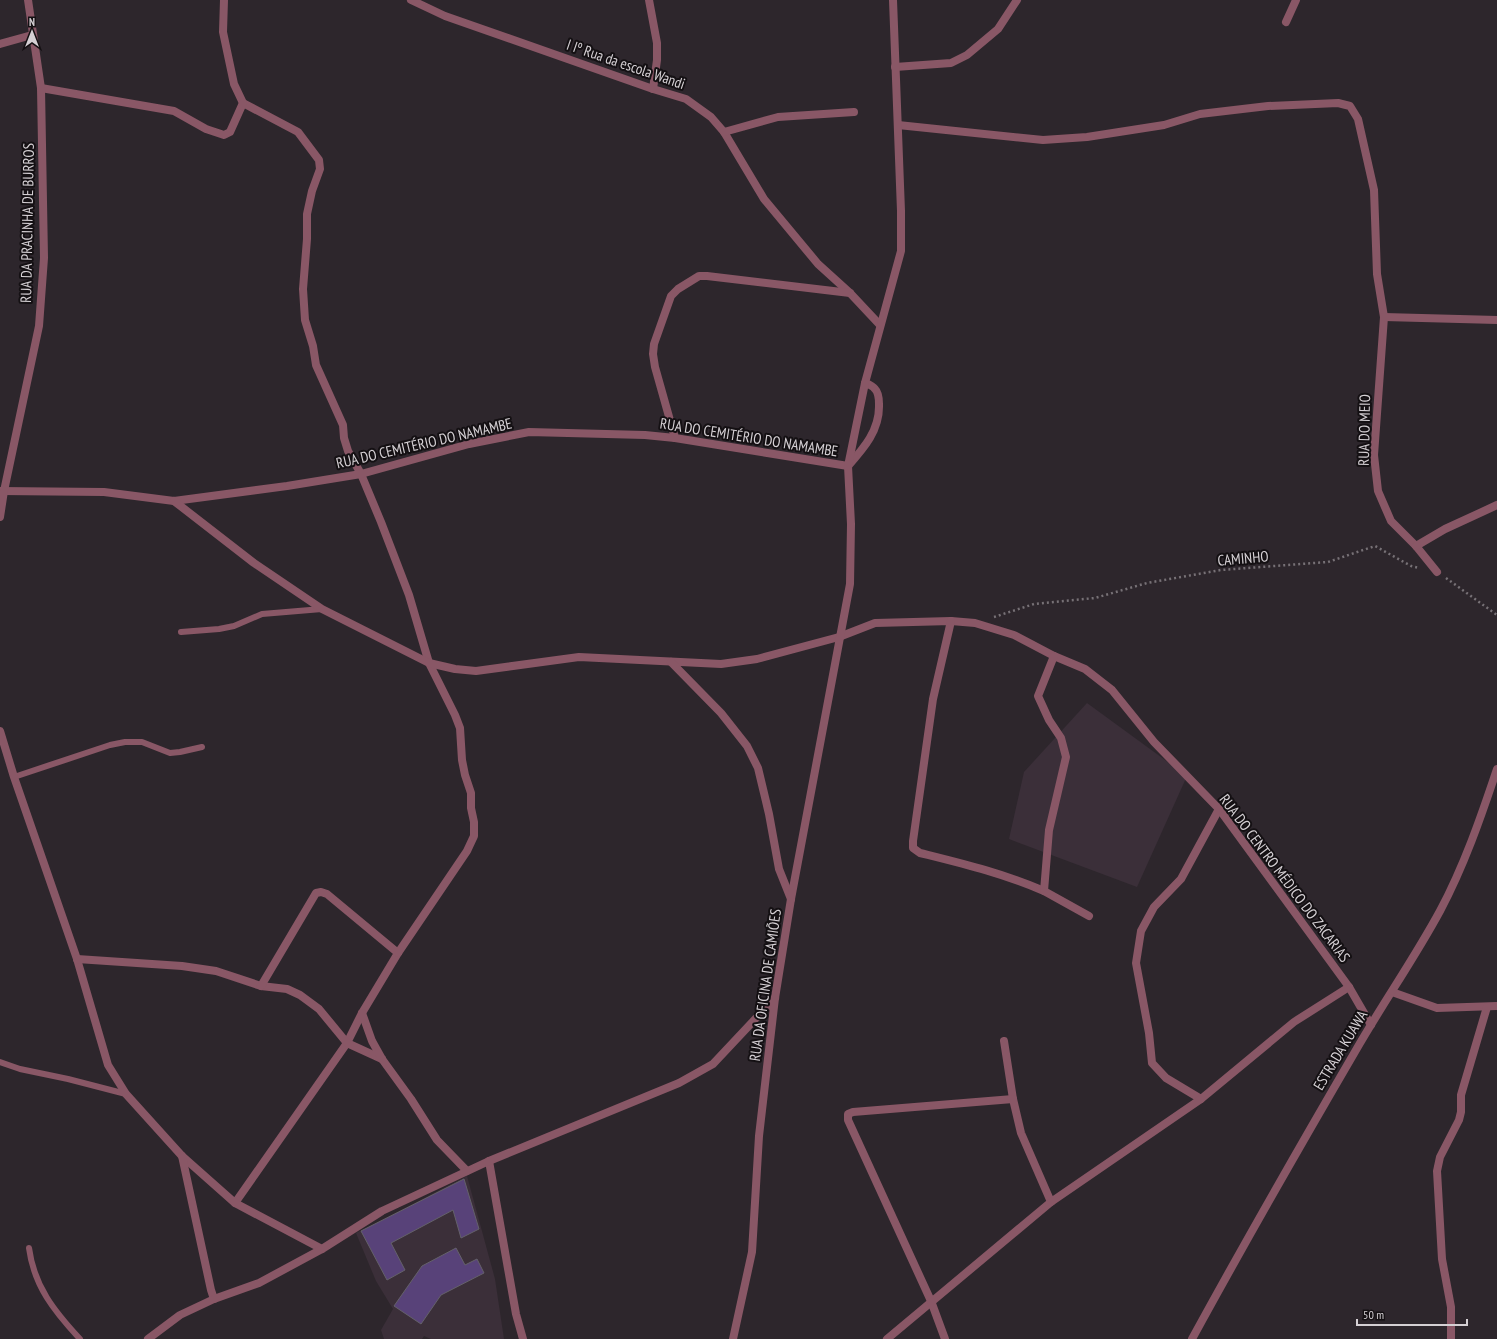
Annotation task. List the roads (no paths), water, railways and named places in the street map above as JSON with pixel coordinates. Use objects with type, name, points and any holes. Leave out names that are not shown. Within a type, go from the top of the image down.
[{"type":"street","name":"RUA DA PRACINHA DE BURROS","points":[[0,517],[2,491],[39,326],[44,258],[41,88],[28,0]]},
{"type":"street","points":[[224,0],[223,32],[234,84],[243,103],[298,132],[319,160],[320,169],[312,191],[307,214],[307,239],[303,289],[305,320],[313,346],[316,365],[343,425],[344,438],[348,450],[361,474],[409,594],[428,663],[455,714],[460,728],[462,760],[470,793],[470,808],[474,822],[474,836],[467,852],[398,953],[362,1013],[347,1043],[235,1203]]},
{"type":"street","name":"I Iº Rua da escola Wandi","points":[[411,0],[445,16],[652,89],[686,98],[712,117],[724,132],[764,199],[818,264],[850,293],[880,325]]},
{"type":"street","points":[[649,0],[657,43],[652,89]]},
{"type":"street","name":"RUA DA OFICINA DE CAMIÕES","points":[[733,1339],[752,1252],[759,1136],[775,998],[791,899],[850,584],[851,524],[848,466],[865,383],[900,251],[901,210],[893,0]]},
{"type":"street","points":[[895,66],[950,63],[967,55],[998,29],[1017,0]]},
{"type":"street","points":[[1286,22],[1296,0]]},
{"type":"street","points":[[0,44],[32,35]]},
{"type":"street","points":[[41,88],[174,111],[206,129],[224,135],[230,132],[243,103]]},
{"type":"street","name":"RUA DO MEIO","points":[[898,125],[1043,140],[1087,137],[1164,125],[1200,114],[1268,106],[1338,103],[1350,106],[1358,119],[1374,190],[1377,274],[1384,317],[1374,455],[1378,490],[1391,521],[1416,546],[1437,572]]},
{"type":"street","points":[[724,132],[778,117],[854,112]]},
{"type":"street","points":[[675,438],[655,367],[653,354],[654,344],[671,296],[678,289],[699,276],[707,276],[850,293]]},
{"type":"street","points":[[1384,317],[1497,320]]},
{"type":"street","points":[[848,466],[864,448],[873,433],[879,412],[876,389],[865,383]]},
{"type":"street","name":"RUA DO CEMITÉRIO DO NAMAMBE","points":[[2,491],[104,492],[174,501],[287,486],[361,474],[469,444],[529,432],[675,438],[848,466]]},
{"type":"street","name":"RUA DO CENTRO MÉDICO DO ZACARIAS","points":[[174,501],[254,563],[322,609],[428,663],[455,669],[476,671],[579,657],[721,664],[757,658],[840,637],[875,623],[950,621],[975,623],[1014,635],[1054,656],[1085,669],[1112,690],[1154,742],[1219,809],[1349,986],[1371,1025]]},
{"type":"street","points":[[1416,546],[1445,529],[1497,505]]},
{"type":"street","points":[[950,621],[933,699],[913,848],[920,853],[985,869],[1008,877],[1044,892],[1089,916]]},
{"type":"street","points":[[1044,892],[1049,830],[1066,757],[1061,738],[1049,720],[1038,696],[1054,656]]},
{"type":"street","points":[[671,662],[721,713],[747,746],[758,768],[769,814],[779,869],[791,899]]},
{"type":"street","points":[[0,731],[14,777],[77,959],[108,1065],[126,1094],[182,1156],[235,1203],[322,1249]]},
{"type":"street","name":"ESTRADA KUAWA","points":[[1192,1339],[1260,1216],[1440,910],[1476,830],[1497,769]]},
{"type":"street","points":[[1201,1099],[1166,1078],[1152,1063],[1149,1033],[1136,963],[1142,931],[1154,907],[1181,879],[1219,809]]},
{"type":"street","points":[[261,986],[316,893],[321,892],[327,894],[398,953]]},
{"type":"street","points":[[77,959],[182,966],[216,971],[261,986],[287,989],[300,995],[319,1009],[347,1043],[382,1059]]},
{"type":"street","points":[[887,1339],[1051,1202],[1201,1099],[1294,1022],[1349,986]]},
{"type":"street","points":[[1392,992],[1437,1008],[1497,1006]]},
{"type":"street","points":[[148,1339],[180,1315],[214,1298],[259,1284],[322,1249],[382,1212],[467,1171],[679,1083],[713,1064],[775,998]]},
{"type":"street","points":[[1451,1339],[1451,1308],[1442,1259],[1437,1171],[1440,1157],[1459,1120],[1461,1112],[1461,1095],[1487,1007]]},
{"type":"street","points":[[362,1013],[372,1041],[382,1059],[411,1098],[438,1140],[467,1171]]},
{"type":"street","points":[[1004,1041],[1013,1099],[1021,1133],[1051,1202]]},
{"type":"street","points":[[945,1339],[931,1301],[848,1120],[848,1114],[853,1112],[1013,1099]]},
{"type":"street","points":[[182,1156],[214,1298]]},
{"type":"street","points":[[489,1161],[516,1314],[523,1339]]},
{"type":"lane","points":[[181,632],[212,630],[234,626],[262,614],[322,609]]},
{"type":"lane","points":[[14,777],[110,745],[125,742],[142,742],[170,753],[202,746]]},
{"type":"lane","points":[[0,1062],[20,1069],[68,1079],[126,1094]]},
{"type":"lane","points":[[29,1248],[31,1263],[41,1289],[59,1316],[80,1339]]}]
